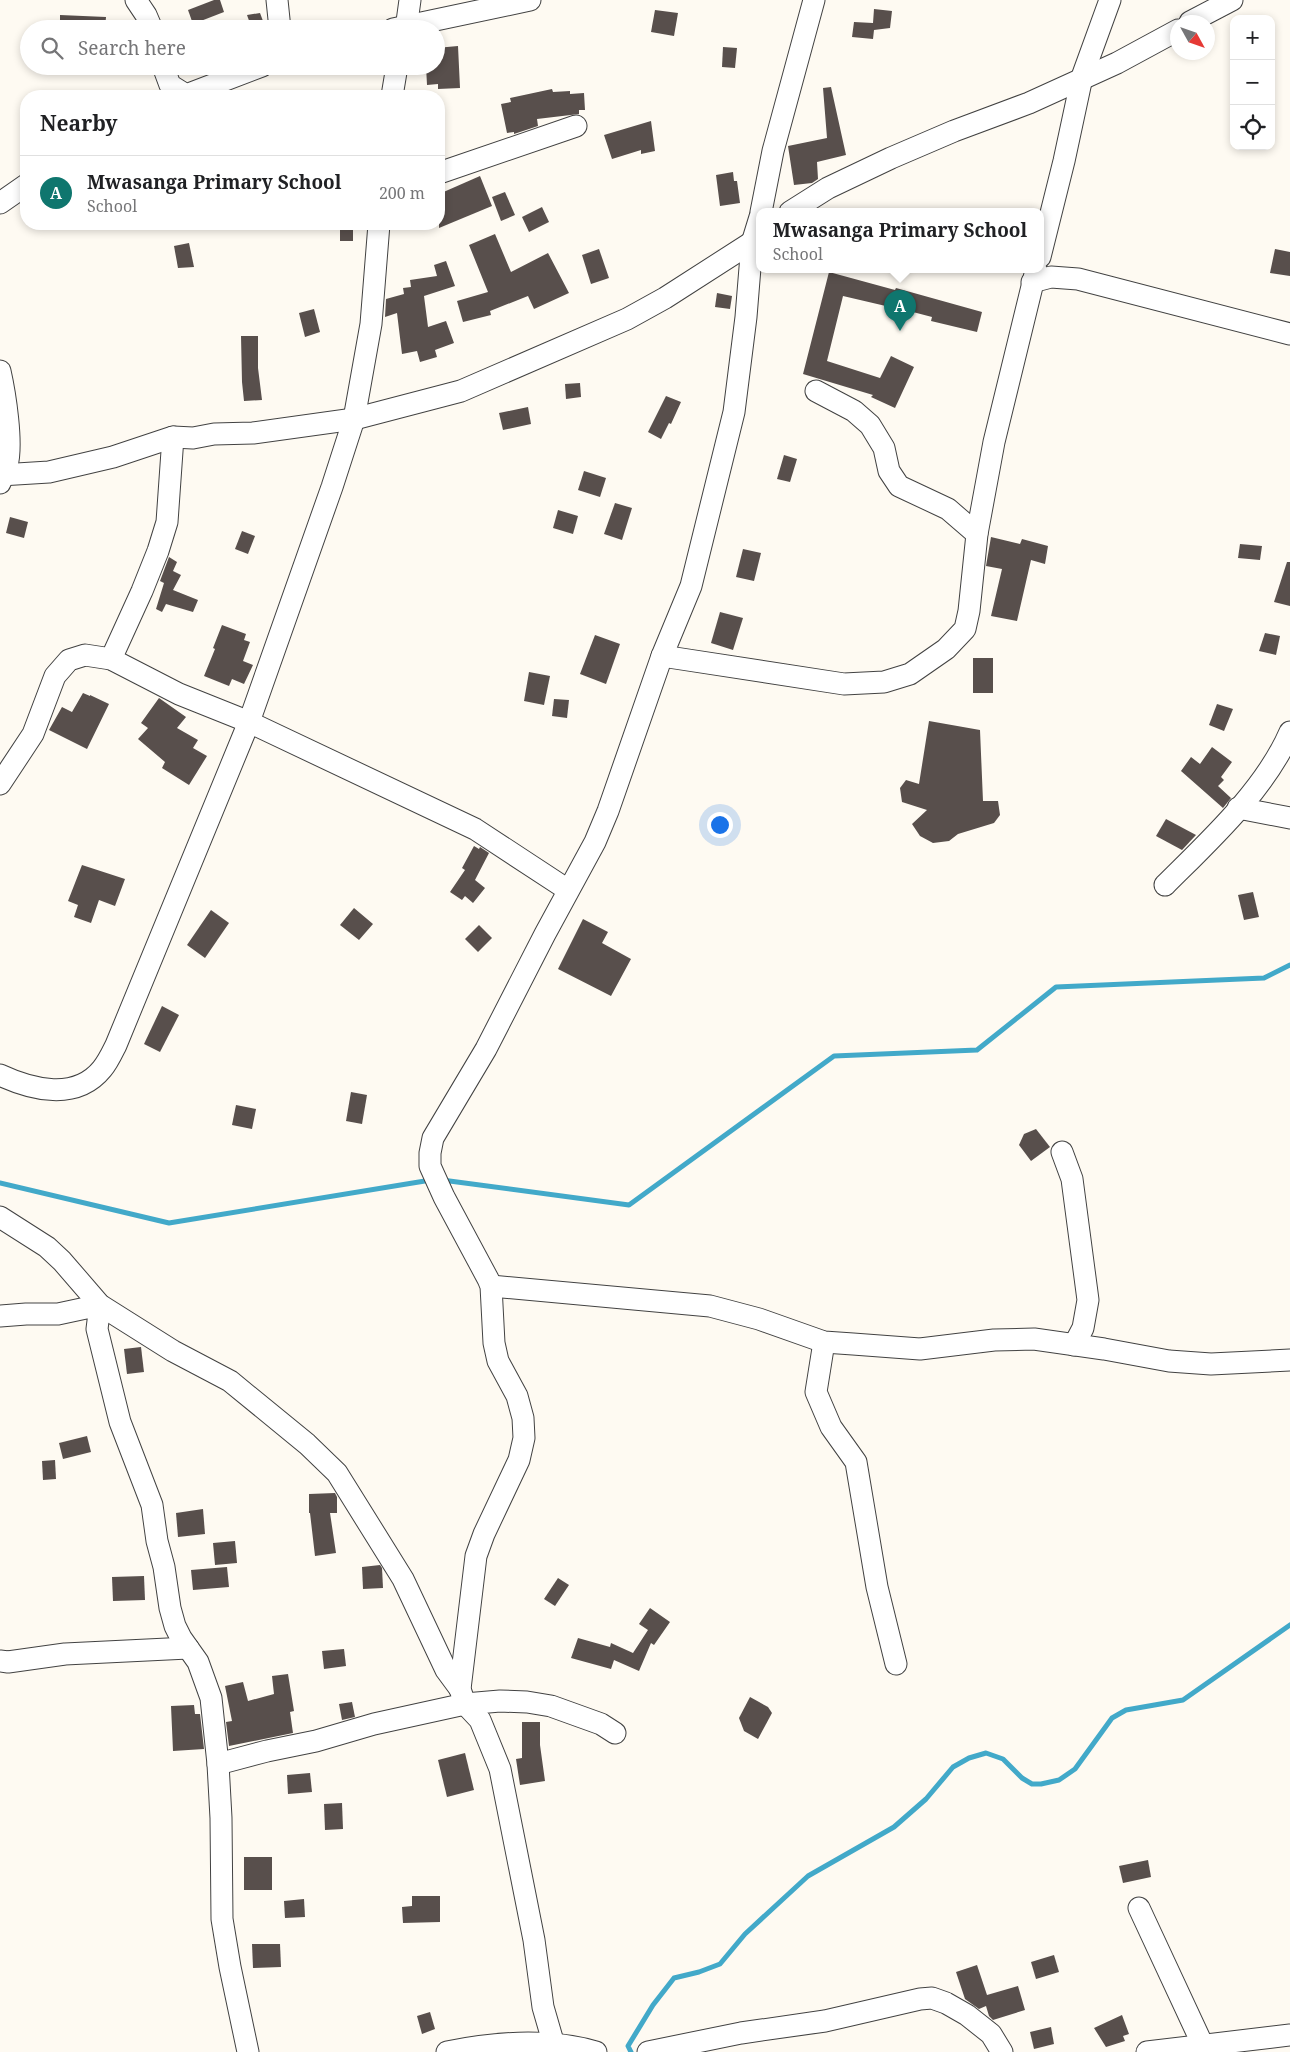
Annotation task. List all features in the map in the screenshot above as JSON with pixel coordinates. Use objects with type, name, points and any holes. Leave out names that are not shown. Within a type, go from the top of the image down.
[{"type":"street","points":[[136,0],[148,20]]},
{"type":"street","points":[[277,0],[279,20]]},
{"type":"street","points":[[404,20],[410,0]]},
{"type":"street","points":[[439,20],[530,0]]},
{"type":"street","points":[[762,208],[773,151],[814,0]]},
{"type":"street","points":[[1044,241],[1082,77],[1110,0]]},
{"type":"street","points":[[1203,15],[1232,0]]},
{"type":"street","points":[[796,208],[828,188],[891,158],[954,131],[1029,103],[1082,77],[1117,63],[1170,34]]},
{"type":"street","points":[[166,75],[171,90]]},
{"type":"street","points":[[199,90],[238,75]]},
{"type":"street","points":[[393,90],[396,75]]},
{"type":"street","points":[[445,171],[576,126]]},
{"type":"street","points":[[0,204],[20,189]]},
{"type":"street","points":[[0,1075],[23,1084],[49,1090],[68,1090],[86,1082],[102,1070],[116,1045],[249,722],[354,419],[371,324],[379,230]]},
{"type":"street","points":[[1,478],[49,472],[113,457],[173,437],[193,438],[214,434],[253,434],[354,419],[460,391],[618,323],[665,298],[756,240]]},
{"type":"street","points":[[462,1696],[476,1556],[484,1534],[519,1460],[524,1438],[523,1418],[517,1396],[498,1361],[494,1343],[491,1286],[480,1261],[444,1197],[430,1166],[430,1152],[433,1138],[486,1049],[568,890],[595,842],[605,819],[662,656],[691,586],[734,412],[756,240]]},
{"type":"street","points":[[662,656],[844,684],[884,682],[910,674],[946,649],[965,629],[970,611],[977,534],[994,442],[1034,276],[1078,279],[1290,334]]},
{"type":"street","points":[[0,371],[4,388],[8,435],[7,466],[1,478]]},
{"type":"street","points":[[816,391],[854,411],[870,425],[884,448],[890,471],[899,486],[948,510],[977,534]]},
{"type":"street","points":[[111,660],[142,591],[167,522],[173,437]]},
{"type":"street","points":[[0,784],[33,734],[55,676],[69,660],[85,656],[111,660],[179,694],[249,722],[475,829],[568,890]]},
{"type":"street","points":[[1165,885],[1238,808],[1266,775],[1290,732]]},
{"type":"street","points":[[1238,808],[1290,818]]},
{"type":"street","points":[[1062,1152],[1072,1179],[1088,1300],[1083,1328],[1074,1345]]},
{"type":"street","points":[[0,1217],[47,1247],[62,1261],[100,1305],[173,1351],[230,1380],[307,1444],[337,1473],[403,1579],[446,1670],[480,1720],[500,1769],[534,1940],[543,2007],[554,2045]]},
{"type":"street","points":[[491,1286],[710,1306],[759,1319],[824,1342],[920,1349],[994,1340],[1034,1339],[1169,1361],[1246,1364],[1290,1360]]},
{"type":"street","points":[[0,1316],[58,1314],[100,1305]]},
{"type":"street","points":[[100,1305],[97,1329],[117,1412],[136,1467],[152,1505],[174,1626],[198,1662],[211,1698],[221,1818],[222,1918],[248,2052]]},
{"type":"street","points":[[824,1342],[816,1392],[831,1427],[856,1462],[877,1587],[896,1664]]},
{"type":"street","points":[[0,1661],[8,1662],[65,1654],[188,1648]]},
{"type":"street","points":[[218,1764],[266,1751],[290,1748],[462,1696],[551,1706],[601,1724],[615,1733]]},
{"type":"street","points":[[1139,1908],[1205,2049]]},
{"type":"street","points":[[648,2052],[750,2032],[825,2021],[920,1999],[932,1998],[946,2003],[991,2034],[1002,2052]]},
{"type":"street","points":[[1147,2052],[1205,2049],[1290,2035]]},
{"type":"street","points":[[447,2052],[472,2047],[529,2042],[581,2047],[596,2052]]},
{"type":"building","points":[[214,0],[220,0],[224,12],[203,20],[192,20],[188,10]]},
{"type":"building","points":[[874,9],[892,11],[890,28],[874,30],[873,39],[852,37],[854,22],[873,23]]},
{"type":"building","points":[[655,10],[678,13],[674,36],[651,32]]},
{"type":"building","points":[[260,13],[263,20],[249,20],[247,15]]},
{"type":"building","points":[[60,15],[106,17],[106,20],[60,20]]},
{"type":"building","points":[[458,46],[460,88],[438,89],[438,84],[427,85],[426,75],[445,75],[445,47]]},
{"type":"building","points":[[723,47],[737,48],[735,68],[722,67]]},
{"type":"building","points":[[831,87],[846,155],[817,162],[818,179],[812,183],[794,185],[788,146],[827,138],[823,88]]},
{"type":"building","points":[[552,89],[553,92],[570,91],[570,94],[584,93],[585,110],[579,110],[579,114],[537,119],[538,126],[514,134],[514,132],[507,133],[501,104],[511,102],[510,98]]},
{"type":"building","points":[[651,121],[655,151],[641,154],[641,150],[612,159],[604,135]]},
{"type":"building","points":[[733,172],[734,181],[737,181],[740,203],[720,206],[716,175]]},
{"type":"building","points":[[480,176],[492,206],[445,226],[445,191]]},
{"type":"building","points":[[505,192],[515,215],[501,221],[492,197]]},
{"type":"building","points":[[542,207],[549,222],[529,232],[522,217]]},
{"type":"building","points":[[340,230],[353,230],[353,241],[340,241]]},
{"type":"building","points":[[495,234],[511,272],[548,253],[569,293],[534,309],[528,296],[490,311],[491,315],[463,322],[457,301],[488,292],[469,245]]},
{"type":"building","points":[[189,243],[194,267],[178,268],[174,246]]},
{"type":"building","points":[[599,249],[609,278],[591,284],[582,255]]},
{"type":"building","points":[[1275,249],[1290,252],[1290,276],[1270,273]]},
{"type":"building","points":[[446,261],[455,286],[424,296],[428,327],[446,321],[454,343],[435,350],[437,357],[420,362],[417,351],[402,354],[397,313],[385,317],[386,299],[404,294],[403,288],[411,287],[410,280],[437,276],[434,265]]},
{"type":"building","points":[[829,273],[895,290],[896,288],[982,312],[977,332],[931,321],[932,317],[843,296],[827,361],[880,378],[891,356],[914,367],[895,408],[871,397],[873,395],[803,374]]},
{"type":"building","points":[[717,293],[732,296],[730,309],[715,307]]},
{"type":"building","points":[[314,309],[320,332],[305,337],[299,313]]},
{"type":"building","points":[[241,336],[258,336],[258,368],[262,400],[244,401]]},
{"type":"building","points":[[580,383],[581,397],[566,399],[565,384]]},
{"type":"building","points":[[666,396],[681,402],[671,424],[669,423],[661,439],[648,432]]},
{"type":"building","points":[[528,407],[531,424],[503,430],[499,413]]},
{"type":"building","points":[[784,455],[797,459],[790,482],[777,479]]},
{"type":"building","points":[[584,471],[606,478],[600,497],[578,490]]},
{"type":"building","points":[[615,503],[632,508],[622,540],[604,534]]},
{"type":"building","points":[[558,510],[578,516],[573,534],[553,528]]},
{"type":"building","points":[[10,517],[28,522],[24,538],[6,533]]},
{"type":"building","points":[[242,531],[255,536],[248,554],[235,549]]},
{"type":"building","points":[[991,537],[1020,544],[1022,539],[1048,546],[1045,564],[1031,560],[1017,621],[991,616],[1002,569],[986,566]]},
{"type":"building","points":[[1240,544],[1262,546],[1260,560],[1238,558]]},
{"type":"building","points":[[743,549],[761,553],[754,581],[736,577]]},
{"type":"building","points":[[169,557],[177,562],[173,571],[181,575],[173,590],[198,600],[193,612],[166,604],[162,612],[156,609],[164,583],[160,581]]},
{"type":"building","points":[[1287,562],[1290,562],[1290,606],[1274,602]]},
{"type":"building","points":[[720,612],[743,618],[733,650],[711,643]]},
{"type":"building","points":[[222,625],[246,634],[244,640],[250,642],[243,661],[253,665],[244,684],[232,679],[229,686],[204,676]]},
{"type":"building","points":[[1265,633],[1280,636],[1276,655],[1259,651]]},
{"type":"building","points":[[595,635],[620,644],[606,684],[580,674]]},
{"type":"building","points":[[973,658],[993,658],[993,693],[973,693]]},
{"type":"building","points":[[529,672],[550,676],[544,705],[524,701]]},
{"type":"building","points":[[83,693],[109,704],[87,749],[49,730],[62,707],[72,712]]},
{"type":"building","points":[[159,698],[186,717],[177,728],[198,740],[193,748],[207,756],[189,785],[162,768],[165,762],[138,739],[148,728],[141,723]]},
{"type":"building","points":[[554,699],[569,700],[567,718],[552,716]]},
{"type":"building","points":[[1217,704],[1233,709],[1224,731],[1209,725]]},
{"type":"building","points":[[929,721],[980,730],[983,801],[998,801],[1000,815],[994,823],[958,834],[949,841],[933,843],[920,836],[912,824],[927,810],[902,802],[900,788],[906,780],[919,784]]},
{"type":"building","points":[[1212,747],[1232,762],[1221,777],[1224,780],[1218,786],[1231,798],[1223,808],[1181,771],[1191,757],[1200,764]]},
{"type":"building","points":[[1166,819],[1196,835],[1182,850],[1156,836]]},
{"type":"building","points":[[474,846],[479,849],[480,847],[489,853],[475,880],[485,888],[473,903],[465,896],[462,900],[450,892],[465,870],[462,868]]},
{"type":"building","points":[[82,865],[125,879],[115,906],[99,900],[91,923],[74,917],[78,905],[68,901]]},
{"type":"building","points":[[1253,892],[1259,917],[1244,920],[1238,895]]},
{"type":"building","points":[[354,908],[373,924],[359,940],[340,925]]},
{"type":"building","points":[[211,910],[229,923],[205,958],[187,945]]},
{"type":"building","points":[[583,919],[608,932],[602,943],[631,959],[611,996],[558,969]]},
{"type":"building","points":[[479,925],[492,938],[478,952],[465,939]]},
{"type":"building","points":[[162,1006],[179,1015],[160,1052],[144,1044]]},
{"type":"building","points":[[351,1092],[367,1095],[362,1124],[346,1121]]},
{"type":"building","points":[[236,1105],[256,1109],[252,1129],[232,1125]]},
{"type":"building","points":[[1036,1129],[1050,1147],[1031,1161],[1019,1145],[1024,1134]]},
{"type":"building","points":[[141,1347],[144,1372],[127,1374],[124,1349]]},
{"type":"building","points":[[87,1436],[91,1452],[63,1459],[59,1443]]},
{"type":"building","points":[[55,1460],[56,1479],[43,1480],[42,1461]]},
{"type":"building","points":[[335,1493],[337,1497],[337,1513],[330,1513],[336,1553],[315,1556],[309,1513],[309,1494]]},
{"type":"building","points":[[203,1509],[205,1534],[178,1537],[176,1513]]},
{"type":"building","points":[[235,1541],[237,1563],[215,1565],[213,1543]]},
{"type":"building","points":[[380,1565],[382,1568],[383,1588],[363,1589],[362,1567]]},
{"type":"building","points":[[227,1567],[229,1587],[193,1590],[191,1570]]},
{"type":"building","points":[[144,1576],[145,1600],[113,1601],[112,1577]]},
{"type":"building","points":[[558,1578],[569,1585],[555,1606],[544,1599]]},
{"type":"building","points":[[650,1608],[670,1622],[654,1645],[651,1643],[639,1671],[614,1660],[611,1669],[571,1658],[578,1638],[610,1647],[611,1643],[633,1653],[648,1630],[639,1624]]},
{"type":"building","points":[[344,1649],[346,1666],[324,1669],[322,1651]]},
{"type":"building","points":[[288,1674],[294,1711],[290,1712],[293,1733],[229,1746],[226,1722],[232,1721],[225,1686],[243,1682],[248,1701],[274,1694],[272,1676]]},
{"type":"building","points":[[750,1697],[768,1707],[772,1713],[758,1739],[744,1731],[739,1718]]},
{"type":"building","points":[[352,1702],[355,1717],[342,1720],[339,1704]]},
{"type":"building","points":[[194,1705],[195,1714],[200,1714],[204,1749],[173,1751],[171,1706]]},
{"type":"building","points":[[522,1722],[540,1722],[540,1745],[545,1781],[520,1785],[516,1759],[522,1758]]},
{"type":"building","points":[[465,1753],[474,1790],[447,1797],[438,1760]]},
{"type":"building","points":[[310,1773],[312,1792],[288,1794],[287,1775]]},
{"type":"building","points":[[342,1803],[343,1829],[325,1830],[324,1804]]},
{"type":"building","points":[[244,1857],[272,1857],[272,1890],[244,1890]]},
{"type":"building","points":[[1148,1860],[1151,1877],[1123,1883],[1119,1866]]},
{"type":"building","points":[[412,1896],[440,1896],[440,1922],[403,1923],[402,1907],[412,1906]]},
{"type":"building","points":[[304,1899],[305,1917],[285,1918],[284,1901]]},
{"type":"building","points":[[252,1944],[280,1944],[281,1967],[253,1968]]},
{"type":"building","points":[[1054,1955],[1059,1972],[1036,1979],[1031,1962]]},
{"type":"building","points":[[977,1965],[987,1995],[1018,1986],[1025,2010],[993,2020],[989,2016],[986,2006],[979,2009],[965,1999],[956,1972]]},
{"type":"building","points":[[430,2012],[435,2029],[422,2034],[417,2016]]},
{"type":"building","points":[[1122,2015],[1129,2034],[1123,2036],[1125,2041],[1106,2047],[1094,2028]]},
{"type":"building","points":[[1051,2027],[1054,2044],[1034,2049],[1030,2032]]},
{"type":"waterway","points":[[442,1180],[629,1205],[834,1056],[977,1050],[1056,987],[1264,978],[1290,965]]},
{"type":"waterway","points":[[0,1183],[169,1223],[431,1180]]},
{"type":"waterway","points":[[631,2052],[628,2046],[653,2005],[674,1978],[699,1972],[720,1964],[745,1934],[808,1876],[894,1827],[926,1799],[953,1767],[969,1758],[986,1753],[1003,1759],[1022,1778],[1032,1784],[1059,1780],[1075,1769],[1112,1718],[1126,1710],[1183,1700],[1290,1625]]},
{"type":"place","name":"Mwasanga Primary School","points":[[900,331]]}]
